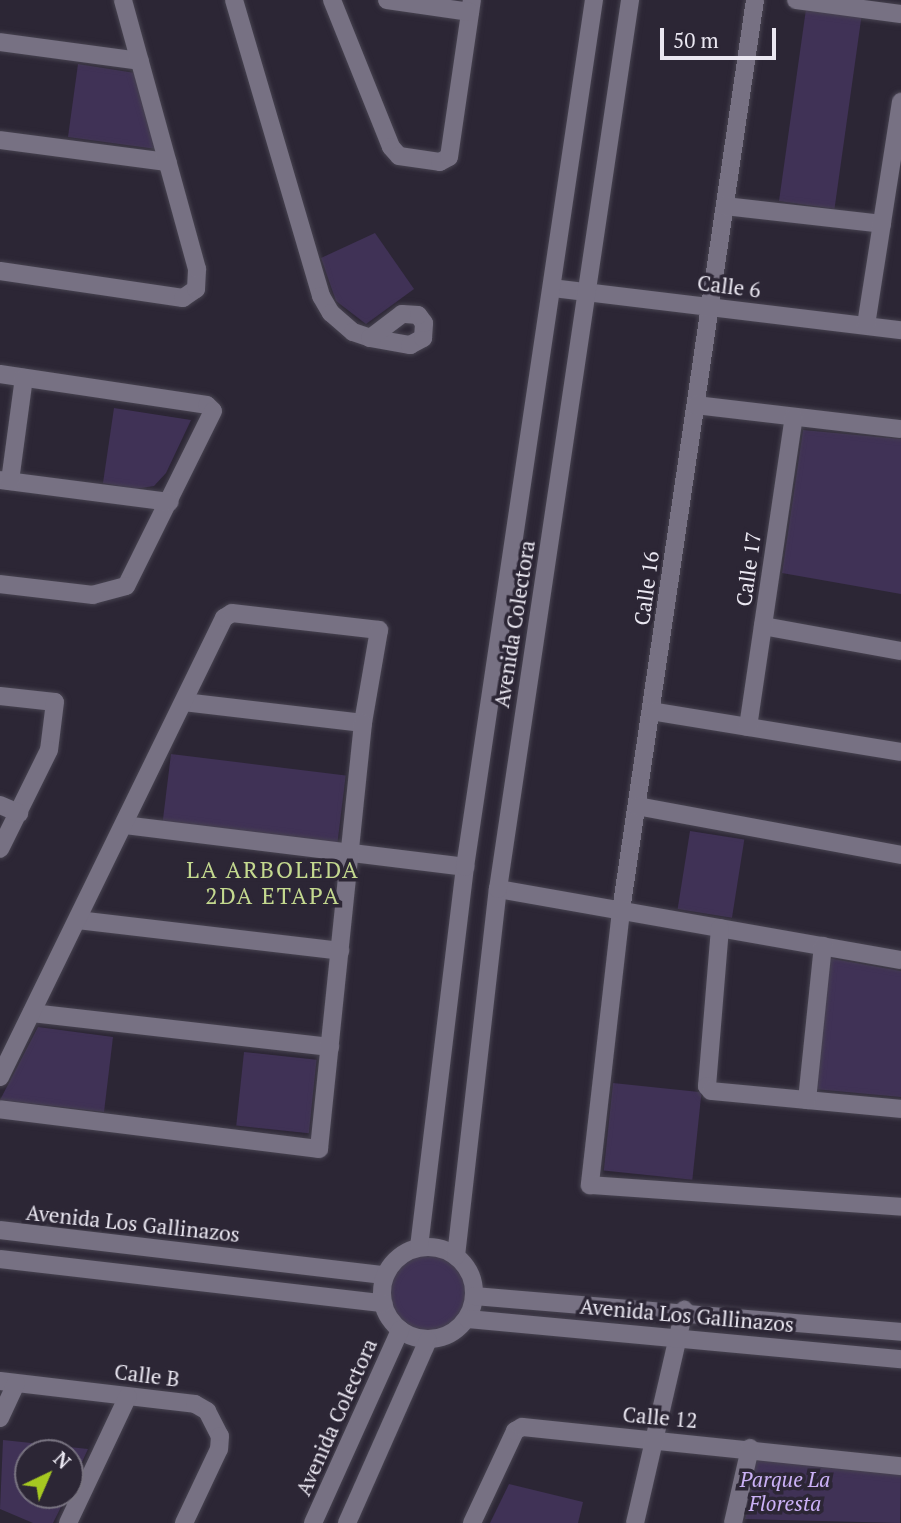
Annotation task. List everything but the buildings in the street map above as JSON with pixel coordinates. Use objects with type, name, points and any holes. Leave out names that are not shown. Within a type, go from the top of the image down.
[{"type":"street","points":[[0,271],[183,298],[191,294],[199,281],[123,0]]},
{"type":"street","points":[[234,0],[321,296],[341,324],[370,338]]},
{"type":"street","points":[[332,0],[391,147],[399,156],[440,162],[449,157],[471,6],[387,0]]},
{"type":"street","name":"Avenida Colectora","points":[[419,1247],[465,867],[594,0]]},
{"type":"street","name":"Avenida Colectora","points":[[456,1256],[498,889],[589,292],[629,0]]},
{"type":"street","name":"Calle 16","points":[[755,0],[621,911],[590,1185],[901,1207]]},
{"type":"street","points":[[796,0],[901,14]]},
{"type":"street","points":[[0,42],[141,61]]},
{"type":"street","points":[[866,325],[901,103]]},
{"type":"street","points":[[0,140],[168,162]]},
{"type":"street","points":[[725,206],[882,223]]},
{"type":"street","name":"Calle 6","points":[[552,288],[901,330]]},
{"type":"street","points":[[0,374],[207,405],[213,411],[126,586],[93,595],[0,584]]},
{"type":"street","points":[[24,378],[5,481],[170,502]]},
{"type":"street","points":[[696,405],[901,429]]},
{"type":"street","name":"Calle 17","points":[[748,727],[794,417]]},
{"type":"street","points":[[0,1077],[224,618],[232,613],[379,629],[363,723],[319,1149],[0,1109]]},
{"type":"street","points":[[763,626],[901,651]]},
{"type":"street","points":[[0,696],[55,702],[49,750],[0,849]]},
{"type":"street","points":[[184,702],[363,723]]},
{"type":"street","points":[[651,711],[901,752]]},
{"type":"street","points":[[0,805],[19,813]]},
{"type":"street","points":[[637,806],[901,855]]},
{"type":"street","points":[[124,825],[465,867]]},
{"type":"street","points":[[498,889],[901,960]]},
{"type":"street","points":[[78,920],[340,951]]},
{"type":"street","points":[[720,928],[707,1086],[711,1091],[901,1110]]},
{"type":"street","points":[[807,1100],[823,946]]},
{"type":"street","points":[[32,1013],[330,1047]]},
{"type":"street","name":"Avenida Los Gallinazos","points":[[0,1230],[385,1275]]},
{"type":"street","points":[[419,1247],[435,1247],[456,1256],[471,1274],[474,1296],[468,1319],[450,1334],[428,1340],[400,1330],[383,1303],[385,1275],[405,1252],[419,1247]]},
{"type":"street","points":[[0,1259],[383,1303]]},
{"type":"street","name":"Avenida Los Gallinazos","points":[[474,1296],[684,1310],[901,1332]]},
{"type":"street","points":[[635,1523],[684,1310]]},
{"type":"street","name":"Avenida Los Gallinazos","points":[[468,1319],[898,1355]]},
{"type":"street","name":"Avenida Colectora","points":[[313,1523],[400,1330]]},
{"type":"street","points":[[347,1523],[428,1340]]},
{"type":"street","points":[[0,1418],[8,1382]]},
{"type":"street","name":"Calle B","points":[[8,1382],[195,1404],[215,1422],[219,1449],[184,1523]]},
{"type":"street","points":[[68,1523],[128,1396]]},
{"type":"street","name":"Calle 12","points":[[472,1523],[522,1427],[750,1448],[901,1466]]},
{"type":"street","points":[[733,1523],[750,1448]]},
{"type":"green space","points":[[806,9],[861,17],[834,209],[779,201]]},
{"type":"green space","points":[[78,64],[135,73],[156,149],[68,137]]},
{"type":"green space","points":[[375,233],[414,289],[366,324],[336,301],[321,258]]},
{"type":"green space","points":[[114,408],[191,420],[166,473],[154,486],[135,489],[103,483]]},
{"type":"green space","points":[[803,430],[901,439],[901,594],[782,573]]},
{"type":"green space","points":[[171,754],[346,775],[337,847],[162,825]]},
{"type":"green space","points":[[690,831],[744,840],[732,918],[678,909]]},
{"type":"green space","points":[[828,958],[901,971],[901,1097],[814,1089]]},
{"type":"green space","points":[[38,1027],[113,1037],[104,1112],[0,1100]]},
{"type":"green space","points":[[244,1052],[317,1060],[309,1133],[236,1126]]},
{"type":"green space","points":[[613,1083],[702,1092],[692,1180],[604,1171]]},
{"type":"green space","points":[[420,1255],[436,1255],[450,1261],[461,1272],[467,1286],[467,1302],[461,1316],[450,1327],[436,1333],[420,1333],[406,1327],[395,1316],[389,1302],[389,1286],[395,1272],[406,1261]]},
{"type":"green space","points":[[3,1440],[14,1441],[14,1509],[60,1509],[53,1523],[33,1523],[0,1509]]},
{"type":"green space","name":"Parque La Floresta","points":[[765,1456],[901,1469],[900,1523],[745,1519],[756,1462]]},
{"type":"green space","points":[[509,1484],[583,1502],[578,1523],[490,1523]]},
{"type":"district","name":"LA ARBOLEDA 2DA ETAPA","points":[[273,883]]}]
